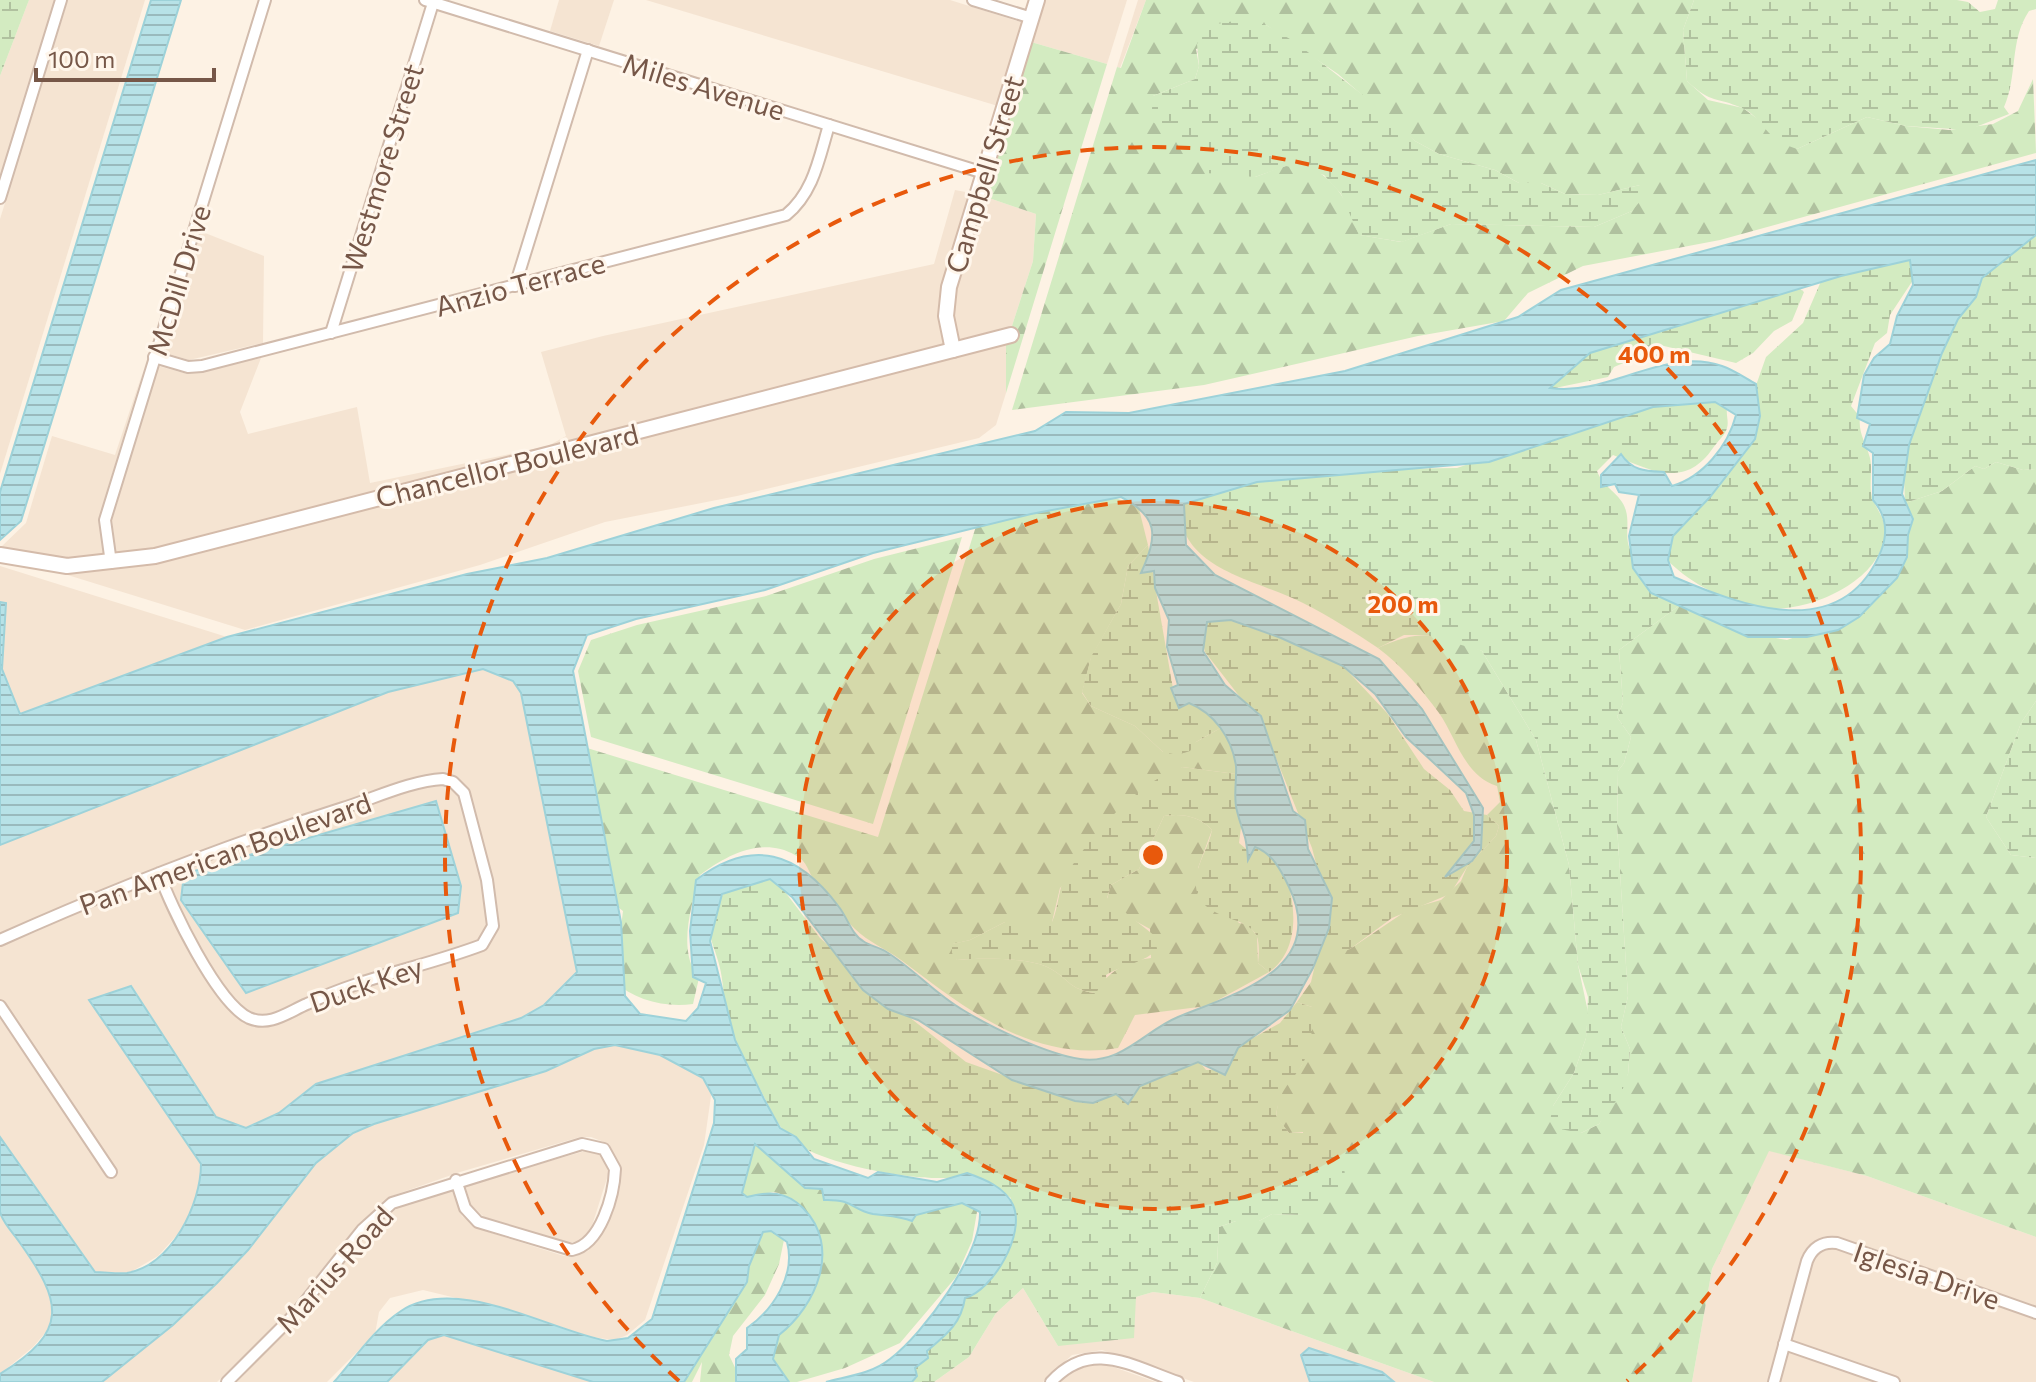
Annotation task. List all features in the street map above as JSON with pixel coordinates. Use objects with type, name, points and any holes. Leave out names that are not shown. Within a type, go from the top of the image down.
[{"type":"street","points":[[0,198],[61,0]]},
{"type":"street","name":"McDill Drive","points":[[111,563],[105,520],[265,0]]},
{"type":"street","points":[[973,0],[1032,18]]},
{"type":"street","name":"Campbell Street","points":[[953,350],[946,316],[949,287],[1037,0]]},
{"type":"street","name":"Miles Avenue","points":[[429,1],[984,173]]},
{"type":"street","name":"Westmore Street","points":[[331,333],[429,1]]},
{"type":"street","points":[[515,286],[588,50]]},
{"type":"street","name":"Anzio Terrace","points":[[154,357],[188,367],[202,366],[786,215],[800,203],[810,187],[829,125]]},
{"type":"street","name":"Chancellor Boulevard","points":[[0,555],[67,566],[155,556],[1011,335]]},
{"type":"street","name":"Pan American Boulevard","points":[[0,940],[159,873],[289,825],[432,780],[453,782]]},
{"type":"street","name":"Duck Key","points":[[159,873],[181,926],[236,1009],[257,1020],[273,1020],[331,994],[482,945],[493,926],[491,900],[467,799],[453,782]]},
{"type":"street","points":[[0,1006],[111,1172]]},
{"type":"street","name":"Marius Road","points":[[227,1382],[296,1313],[374,1216],[405,1196],[456,1180],[582,1144],[604,1149],[615,1169],[596,1234],[587,1244],[572,1250],[478,1222],[465,1208],[456,1180]]},
{"type":"street","name":"Iglesia Drive","points":[[1774,1382],[1808,1258],[1815,1248],[1830,1242],[2036,1313]]},
{"type":"street","points":[[1784,1344],[1894,1382]]},
{"type":"street","points":[[1051,1382],[1074,1362],[1101,1357],[1178,1382]]},
{"type":"shaded area","points":[[29,0],[55,0],[0,178],[0,76]]},
{"type":"shaded area","points":[[68,0],[145,0],[0,474],[0,219]]},
{"type":"shaded area","points":[[559,0],[614,0],[599,46],[550,31]]},
{"type":"shaded area","points":[[646,0],[950,0],[1024,23],[998,106]]},
{"type":"shaded area","points":[[1044,0],[1127,0],[1107,64],[1031,42]]},
{"type":"shaded area","points":[[1138,0],[1146,0],[1120,68],[1117,67]]},
{"type":"shaded area","points":[[955,190],[971,193],[940,300],[945,346],[154,549],[116,555],[112,520],[158,366],[188,374],[261,358],[240,412],[248,434],[357,407],[370,483],[548,446],[566,436],[541,352],[934,264]]},
{"type":"shaded area","points":[[983,196],[1036,214],[1033,261],[1011,329],[957,342],[952,315],[955,288]]},
{"type":"shaded area","points":[[200,231],[264,256],[263,343],[189,360],[162,352]]},
{"type":"shaded area","points":[[1006,344],[1006,393],[996,425],[979,438],[737,496],[605,522],[480,565],[245,630],[58,572],[106,570],[156,562]]},
{"type":"shaded area","points":[[143,371],[99,518],[104,557],[67,559],[0,548],[26,523],[52,436],[115,455]]},
{"type":"shaded area","points":[[0,566],[227,637],[19,714],[2,669],[6,604],[0,602]]},
{"type":"shaded area","points":[[483,669],[513,681],[521,692],[577,973],[544,1005],[521,1018],[316,1084],[279,1113],[246,1128],[216,1117],[132,986],[90,1001],[201,1164],[201,1189],[187,1224],[158,1256],[129,1273],[95,1272],[0,1137],[0,845],[387,692]]},
{"type":"shaded area","points":[[612,1040],[684,1060],[712,1089],[704,1145],[645,1320],[627,1335],[615,1340],[591,1337],[522,1314],[423,1290],[390,1298],[379,1312],[375,1334],[327,1382],[237,1382],[312,1304],[370,1230],[400,1206],[452,1188],[462,1216],[479,1229],[564,1256],[588,1251],[602,1234],[621,1168],[609,1144],[591,1137],[580,1137],[460,1172],[389,1197],[358,1225],[280,1321],[217,1382],[80,1382],[289,1172],[370,1112]]},
{"type":"shaded area","points":[[589,1150],[601,1155],[607,1162],[608,1175],[591,1229],[578,1242],[563,1242],[484,1217],[471,1205],[465,1185]]},
{"type":"shaded area","points":[[1768,1150],[1867,1176],[2036,1237],[2036,1382],[1692,1382],[1712,1269]]},
{"type":"shaded area","points":[[0,1215],[44,1276],[54,1300],[51,1326],[33,1347],[0,1374]]},
{"type":"shaded area","points":[[1023,1288],[1058,1346],[1136,1297],[1153,1292],[1200,1298],[1434,1382],[1391,1382],[1301,1356],[1310,1382],[1194,1382],[1102,1350],[1072,1355],[1043,1382],[934,1382],[969,1357],[996,1313]]},
{"type":"shaded area","points":[[425,1334],[450,1336],[515,1353],[598,1382],[378,1382]]},
{"type":"shaded area","points":[[1105,1364],[1156,1382],[1060,1382],[1076,1368]]},
{"type":"green space","points":[[0,0],[29,0],[0,76]]},
{"type":"green space","points":[[1146,0],[1694,0],[1683,30],[1687,81],[1708,100],[1743,108],[1797,149],[1867,117],[1906,126],[1949,130],[1993,124],[2018,111],[2033,79],[2036,153],[1720,240],[1583,266],[1528,293],[1504,321],[1418,336],[1204,385],[1012,410],[1117,67],[1121,68]],"holes":[[[1266,25],[1338,74],[1415,141],[1439,154],[1495,170],[1519,183],[1541,183],[1565,194],[1598,195],[1640,185],[1632,211],[1594,227],[1451,224],[1401,242],[1360,235],[1343,197],[1325,177],[1301,166],[1286,166],[1255,177],[1196,148],[1153,96],[1195,79],[1199,66],[1196,49]]]},
{"type":"green space","points":[[1694,0],[1957,0],[1968,2],[1980,12],[1995,9],[1998,0],[2036,0],[2036,9],[2029,11],[2019,34],[2004,107],[2009,114],[1968,130],[1906,126],[1867,117],[1797,149],[1777,140],[1749,112],[1709,97],[1687,81],[1683,30]]},
{"type":"green space","points":[[1246,19],[1266,25],[1295,42],[1391,117],[1415,141],[1439,154],[1495,170],[1519,183],[1541,183],[1565,194],[1598,195],[1640,185],[1650,189],[1632,211],[1594,227],[1451,224],[1402,242],[1359,235],[1341,194],[1324,175],[1286,166],[1255,177],[1206,173],[1190,144],[1151,121],[1153,96],[1195,79],[1199,66],[1197,44],[1211,25]]},
{"type":"green space","points":[[1031,42],[1107,64],[1006,393],[1006,344],[1019,340],[1017,328],[1011,329],[1033,261],[1036,214],[983,196]]},
{"type":"green space","points":[[2036,229],[2036,469],[2023,470],[1996,462],[1984,469],[1975,466],[1942,491],[1905,503],[1903,449],[1918,390],[1989,260]]},
{"type":"green space","points":[[1909,256],[1919,271],[1890,315],[1887,333],[1875,343],[1851,406],[1860,417],[1861,433],[1871,463],[1872,496],[1884,524],[1884,540],[1878,556],[1867,571],[1852,583],[1815,602],[1795,607],[1776,609],[1746,604],[1710,591],[1688,578],[1668,561],[1665,531],[1705,489],[1753,394],[1766,357],[1803,323],[1825,272],[1836,268],[1857,273]]},
{"type":"green space","points":[[1799,288],[1804,292],[1792,321],[1774,331],[1753,353],[1736,363],[1664,346],[1614,367],[1608,377],[1526,394],[1569,359]]},
{"type":"green space","points":[[1683,396],[1712,399],[1727,409],[1726,430],[1702,461],[1691,469],[1667,473],[1613,455],[1597,471],[1624,505],[1628,543],[1636,562],[1680,605],[1619,650],[1623,703],[1617,717],[1631,737],[1624,763],[1618,771],[1617,826],[1628,996],[1621,1027],[1630,1049],[1628,1074],[1621,1094],[1599,1124],[1581,1133],[1560,1129],[1550,1121],[1553,1106],[1574,1073],[1586,1038],[1588,997],[1578,965],[1569,865],[1536,740],[1482,651],[1427,635],[1404,635],[1378,648],[1303,603],[1219,567],[1202,555],[1188,539],[1181,519],[1180,494],[1311,470],[1457,468],[1611,415],[1640,411]]},
{"type":"green space","points":[[1996,462],[2023,470],[2036,469],[2036,701],[2021,723],[1986,817],[2011,855],[2036,858],[2036,1237],[1867,1176],[1769,1151],[1712,1269],[1692,1382],[1434,1382],[1200,1298],[1217,1263],[1219,1227],[1236,1221],[1259,1221],[1272,1214],[1302,1215],[1303,1132],[1289,1133],[1276,1117],[1279,1094],[1302,1065],[1312,1007],[1297,1002],[1311,982],[1318,952],[1350,949],[1409,909],[1441,900],[1461,881],[1467,867],[1496,836],[1499,826],[1487,815],[1500,802],[1497,786],[1476,774],[1432,704],[1403,670],[1378,648],[1405,638],[1430,635],[1455,640],[1482,651],[1536,740],[1569,865],[1578,965],[1588,1012],[1586,1038],[1574,1073],[1553,1106],[1581,1133],[1599,1124],[1628,1074],[1630,1049],[1621,1027],[1628,996],[1617,826],[1618,771],[1624,763],[1631,737],[1617,717],[1623,703],[1619,650],[1680,605],[1742,632],[1787,640],[1863,612],[1905,503],[1942,491],[1975,466],[1984,469]]},
{"type":"green space","points":[[1083,496],[1118,499],[1138,505],[1148,545],[1128,566],[1121,604],[1091,658],[1082,693],[1091,706],[1135,726],[1163,752],[1196,742],[1224,726],[1237,742],[1236,774],[1182,767],[1060,888],[1052,922],[1005,922],[970,940],[953,944],[957,960],[1031,962],[1051,969],[1079,989],[1094,993],[1118,969],[1151,958],[1150,929],[1128,917],[1107,899],[1111,885],[1139,869],[1164,816],[1177,815],[1196,819],[1212,830],[1198,868],[1239,923],[1248,924],[1257,936],[1258,963],[1269,972],[1207,1006],[1135,1015],[1118,1048],[1087,1050],[1057,1047],[1002,1028],[975,1013],[866,938],[830,901],[803,860],[769,847],[733,855],[700,875],[687,942],[692,967],[699,978],[693,1004],[672,1005],[650,1001],[614,981],[623,911],[612,896],[613,876],[600,860],[574,744],[878,837],[977,523]]},
{"type":"green space","points":[[962,537],[873,824],[591,737],[578,671],[591,640],[637,625],[766,596],[874,559]]},
{"type":"green space","points":[[1148,545],[1175,700],[1206,706],[1224,726],[1196,742],[1190,751],[1178,755],[1163,752],[1135,726],[1091,706],[1082,692],[1091,657],[1121,604],[1128,566]]},
{"type":"green space","points":[[1216,607],[1341,664],[1387,713],[1424,769],[1450,790],[1464,811],[1487,815],[1499,826],[1496,836],[1467,867],[1450,894],[1392,918],[1350,949],[1338,954],[1318,952],[1324,894],[1312,848],[1264,728],[1205,652],[1198,617]]},
{"type":"green space","points":[[2036,701],[2036,858],[2011,855],[1986,817],[2021,723]]},
{"type":"green space","points":[[1182,767],[1236,774],[1235,798],[1243,812],[1239,843],[1251,853],[1259,843],[1284,873],[1292,898],[1293,926],[1286,952],[1269,972],[1258,963],[1255,933],[1240,922],[1210,909],[1197,892],[1197,872],[1212,830],[1196,819],[1177,815],[1164,816],[1139,869],[1111,885],[1107,898],[1155,936],[1157,949],[1147,957],[1106,975],[1107,984],[1094,993],[1079,989],[1051,969],[1031,962],[957,960],[952,953],[952,944],[970,940],[1005,922],[1052,922],[1066,875],[1102,827],[1148,785]]},
{"type":"green space","points":[[773,876],[820,938],[894,1005],[966,1062],[1050,1092],[1107,1098],[1195,1056],[1206,1070],[1216,1070],[1244,1043],[1280,1023],[1297,1002],[1312,1007],[1308,1051],[1282,1093],[1276,1116],[1289,1133],[1317,1136],[1335,1147],[1344,1167],[1344,1194],[1302,1215],[1272,1214],[1259,1221],[1236,1221],[1219,1227],[1217,1263],[1200,1298],[1153,1292],[1136,1297],[1134,1338],[1058,1346],[1023,1288],[996,1313],[969,1357],[934,1382],[888,1382],[915,1369],[941,1334],[1010,1213],[1011,1198],[974,1178],[898,1175],[835,1160],[799,1145],[784,1131],[736,1040],[727,1015],[721,970],[710,927],[718,903],[729,886]]},
{"type":"green space","points":[[748,1138],[810,1184],[853,1205],[906,1217],[949,1200],[978,1206],[972,1241],[956,1277],[900,1343],[845,1368],[797,1382],[784,1382],[776,1374],[769,1340],[782,1327],[803,1210],[784,1196],[772,1192],[739,1201]]},
{"type":"green space","points":[[770,1226],[785,1235],[779,1264],[765,1295],[733,1336],[729,1355],[742,1382],[700,1382],[702,1362],[692,1382],[672,1382],[747,1244]]},
{"type":"water","points":[[151,0],[181,0],[21,521],[0,540],[0,492]]},
{"type":"water","points":[[2036,160],[2036,235],[1982,278],[1976,297],[1958,319],[1942,353],[1909,445],[1902,494],[1913,519],[1908,535],[1907,557],[1897,578],[1859,617],[1838,630],[1807,637],[1748,637],[1651,593],[1633,568],[1629,536],[1639,495],[1619,492],[1615,484],[1601,487],[1601,475],[1621,454],[1635,467],[1664,472],[1672,486],[1694,475],[1720,449],[1736,415],[1715,402],[1653,407],[1489,462],[1257,482],[1184,504],[1186,545],[1215,575],[1379,659],[1422,709],[1483,808],[1481,849],[1472,861],[1445,877],[1474,841],[1474,815],[1466,793],[1406,737],[1375,694],[1343,666],[1281,638],[1231,620],[1207,622],[1203,651],[1225,685],[1261,716],[1293,811],[1305,820],[1308,849],[1332,898],[1329,928],[1313,968],[1290,1010],[1238,1048],[1225,1075],[1198,1062],[1140,1086],[1128,1104],[1116,1094],[1093,1103],[1075,1101],[1012,1080],[918,1020],[888,1009],[863,990],[792,897],[770,879],[722,894],[710,941],[735,1040],[780,1128],[796,1137],[814,1159],[868,1178],[878,1172],[937,1182],[967,1173],[999,1189],[1013,1205],[1015,1231],[1004,1259],[986,1284],[965,1298],[956,1322],[927,1351],[928,1358],[915,1368],[917,1376],[912,1382],[826,1382],[883,1364],[919,1331],[961,1271],[978,1230],[980,1212],[962,1203],[916,1215],[912,1221],[873,1214],[841,1201],[824,1200],[822,1189],[805,1188],[755,1144],[742,1193],[747,1197],[770,1193],[784,1195],[797,1202],[815,1223],[821,1240],[820,1275],[804,1308],[779,1335],[773,1359],[789,1382],[736,1382],[736,1359],[747,1349],[747,1328],[773,1302],[788,1267],[787,1242],[771,1231],[763,1232],[749,1266],[747,1282],[684,1382],[593,1382],[444,1335],[428,1340],[387,1382],[334,1382],[382,1326],[401,1311],[423,1301],[475,1301],[607,1341],[628,1338],[652,1319],[714,1123],[715,1100],[703,1078],[660,1055],[615,1045],[594,1049],[546,1071],[353,1133],[316,1163],[248,1250],[217,1283],[173,1325],[102,1382],[0,1382],[0,1374],[39,1344],[52,1314],[51,1299],[44,1282],[0,1212],[0,1137],[95,1272],[127,1273],[143,1268],[158,1258],[181,1230],[200,1180],[201,1164],[89,1000],[131,986],[216,1117],[246,1128],[279,1113],[316,1084],[521,1018],[544,1005],[577,972],[521,693],[513,681],[483,669],[388,692],[0,845],[0,602],[6,603],[2,669],[20,714],[227,637],[467,574],[547,558],[714,508],[1035,431],[1066,412],[1129,413],[1345,371],[1518,317],[1561,290]],"holes":[[[1910,260],[1913,285],[1897,316],[1890,344],[1874,358],[1864,375],[1857,418],[1870,424],[1863,446],[1873,453],[1873,500],[1881,512],[1885,531],[1881,551],[1864,580],[1842,599],[1817,608],[1789,610],[1730,598],[1674,577],[1668,560],[1673,536],[1710,497],[1755,439],[1760,416],[1756,384],[1722,366],[1679,362],[1593,386],[1550,388],[1590,353],[1841,276]],[[1121,497],[1143,512],[1152,528],[1150,548],[1141,573],[1154,571],[1155,588],[1169,620],[1167,647],[1178,685],[1171,688],[1179,708],[1189,703],[1198,707],[1214,720],[1226,736],[1236,766],[1236,806],[1248,860],[1255,847],[1266,853],[1289,887],[1298,915],[1296,939],[1286,959],[1248,988],[1178,1017],[1120,1052],[1108,1057],[1080,1059],[1020,1039],[953,1004],[895,958],[859,938],[839,907],[807,874],[791,863],[755,855],[737,858],[696,880],[690,931],[693,977],[706,983],[698,1008],[686,1021],[640,1014],[625,996],[621,922],[573,671],[587,635],[636,619],[765,590],[873,553],[1031,514]]]},
{"type":"water","points":[[436,801],[461,886],[458,913],[246,993],[181,900],[184,874]]},
{"type":"water","points":[[1309,1348],[1382,1372],[1393,1381],[1310,1382],[1301,1355]]}]
